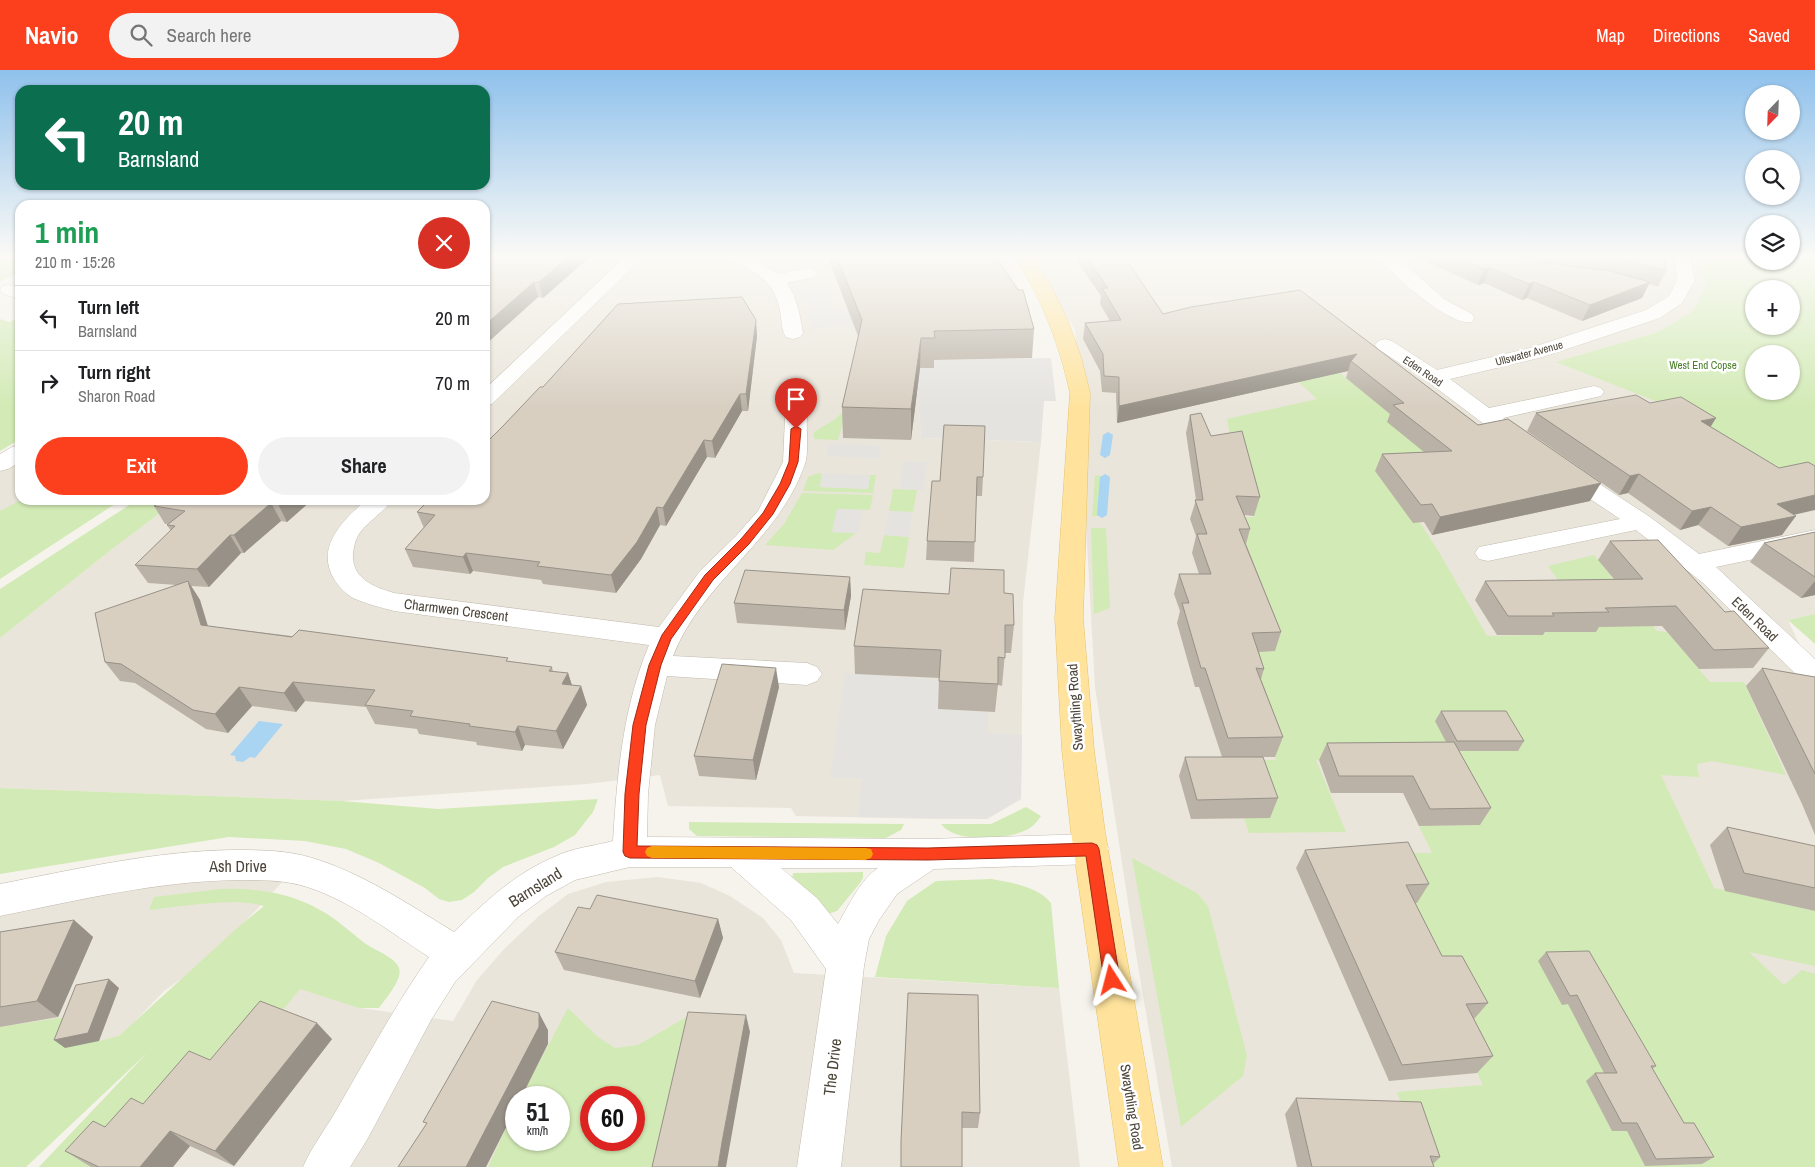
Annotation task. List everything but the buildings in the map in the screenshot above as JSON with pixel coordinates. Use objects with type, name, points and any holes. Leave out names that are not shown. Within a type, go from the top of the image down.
[{"type":"main road","name":"Swaythling Road","points":[[1051,306],[1065,337],[1074,364],[1080,393],[1069,618],[1078,750],[1141,1167]]},
{"type":"street","points":[[490,395],[584,306]]},
{"type":"street","points":[[790,306],[793,333]]},
{"type":"street","points":[[1444,306],[1465,318]]},
{"type":"street","name":"Ullswater Avenue","points":[[1434,377],[1536,353],[1653,314],[1665,306]]},
{"type":"street","name":"Eden Road","points":[[1385,345],[1434,377],[1554,464],[1641,522],[1717,582],[1815,676]]},
{"type":"street","points":[[1485,415],[1594,392]]},
{"type":"street","points":[[630,852],[632,794],[640,725],[660,651],[709,577],[745,542],[768,514],[785,484],[794,462],[796,418]]},
{"type":"street","points":[[0,464],[15,455]]},
{"type":"street","name":"Charmwen Crescent","points":[[375,505],[347,534],[341,549],[341,563],[344,576],[362,591],[394,602],[660,651],[807,674]]},
{"type":"street","points":[[1488,553],[1641,522]]},
{"type":"street","points":[[1694,563],[1815,538]]},
{"type":"street","name":"Barnsland","points":[[325,1167],[362,1107],[417,1007],[442,969],[505,906],[533,885],[566,867],[630,852],[928,854],[1092,849]]},
{"type":"street","points":[[739,853],[804,909],[824,934],[845,966]]},
{"type":"street","name":"The Drive","points":[[819,1167],[845,966],[851,936],[866,909],[885,883],[928,854]]},
{"type":"street","name":"Ash Drive","points":[[0,900],[151,871],[224,865],[275,866],[314,874],[372,902],[457,954]]},
{"type":"shaded area","points":[[490,306],[1028,306],[1031,311],[905,320],[916,368],[921,438],[1041,442],[1023,603],[1021,799],[987,819],[796,816],[791,808],[668,806],[660,775],[587,784],[343,801],[0,788],[0,638],[170,505],[490,505]]},
{"type":"shaded area","points":[[806,306],[834,306],[835,310],[863,307],[868,323],[811,329]]},
{"type":"shaded area","points":[[1061,306],[1695,306],[1692,312],[1658,332],[1557,362],[1688,414],[1815,489],[1815,614],[1788,620],[1815,678],[1815,1167],[1172,1167],[1136,954],[1095,687],[1075,330]]},
{"type":"shaded area","points":[[1051,358],[1056,401],[1044,401],[1041,442],[921,438],[916,368],[933,360]]},
{"type":"shaded area","points":[[829,443],[882,446],[879,459],[826,456]]},
{"type":"shaded area","points":[[15,456],[15,505],[102,505],[0,567],[0,465]]},
{"type":"shaded area","points":[[903,461],[927,462],[924,490],[900,489]]},
{"type":"shaded area","points":[[822,474],[870,475],[868,489],[820,487]]},
{"type":"shaded area","points":[[837,509],[863,510],[858,533],[832,532]]},
{"type":"shaded area","points":[[889,511],[913,512],[909,537],[884,535]]},
{"type":"shaded area","points":[[845,673],[940,680],[938,709],[988,712],[988,733],[1022,735],[1021,799],[987,819],[858,817],[862,778],[830,778]]},
{"type":"shaded area","points":[[658,877],[701,883],[730,896],[763,918],[781,940],[794,973],[1059,988],[1080,1167],[39,1167],[156,1044],[292,912],[360,1008],[453,1021],[477,980],[505,948],[539,916],[568,894],[606,882]]},
{"type":"shaded area","points":[[286,878],[211,958],[164,991],[53,1107],[0,1153],[0,907],[159,879]]},
{"type":"green space","name":"West End Copse","points":[[1695,306],[1745,306],[1745,335],[1800,335],[1800,306],[1815,306],[1815,489],[1688,414],[1556,362],[1658,332],[1692,312]]},
{"type":"green space","points":[[0,319],[9,322],[15,319],[15,442],[0,451]]},
{"type":"green space","points":[[1329,364],[1351,382],[1355,381],[1428,441],[1413,512],[1439,552],[1487,636],[1543,635],[1546,632],[1595,632],[1548,566],[1594,555],[1657,631],[1667,632],[1710,682],[1744,682],[1786,775],[1712,761],[1697,764],[1699,777],[1661,775],[1715,890],[1715,888],[1815,911],[1815,966],[1749,952],[1784,985],[1802,970],[1815,974],[1815,1167],[1423,1167],[1397,1092],[1483,1085],[1477,1073],[1448,974],[1391,853],[1432,853],[1419,826],[1479,825],[1455,759],[1316,760],[1346,832],[1249,833],[1244,818],[1250,760],[1276,760],[1250,688],[1232,518],[1254,516],[1246,486],[1234,459],[1227,419],[1317,399],[1293,377]]},
{"type":"green space","points":[[847,408],[838,440],[814,439],[814,432],[834,420]]},
{"type":"green space","points":[[818,473],[822,474],[820,487],[868,489],[870,475],[876,475],[873,493],[803,491],[808,477]]},
{"type":"green space","points":[[1095,475],[1108,477],[1106,516],[1092,516]]},
{"type":"green space","points":[[893,489],[917,490],[913,512],[889,511]]},
{"type":"green space","points":[[802,493],[873,495],[870,510],[837,509],[833,532],[856,533],[833,550],[765,545],[784,524]]},
{"type":"green space","points":[[15,503],[15,505],[113,505],[0,579],[0,511]]},
{"type":"green space","points":[[129,505],[170,505],[0,638],[0,589]]},
{"type":"green space","points":[[1091,528],[1106,528],[1110,608],[1094,614]]},
{"type":"green space","points":[[884,535],[909,537],[904,568],[864,565],[866,552],[880,553]]},
{"type":"green space","points":[[1815,614],[1815,644],[1788,620]]},
{"type":"green space","points":[[0,788],[342,801],[438,809],[598,799],[593,812],[575,835],[554,847],[503,867],[462,900],[449,902],[439,899],[425,888],[379,863],[346,849],[305,841],[229,837],[0,874]]},
{"type":"green space","points":[[1026,807],[1041,816],[1027,830],[1005,836],[993,838],[968,837],[948,830],[941,824],[991,824]]},
{"type":"green space","points":[[689,822],[904,824],[901,830],[886,838],[697,836],[689,829]]},
{"type":"green space","points":[[1132,858],[1197,893],[1208,906],[1247,1056],[1243,1076],[1181,1127]]},
{"type":"green space","points":[[863,872],[863,878],[860,883],[837,911],[828,914],[792,880],[793,873]]},
{"type":"green space","points":[[992,879],[1031,889],[1051,903],[1059,988],[875,977],[886,936],[907,901],[936,881]]},
{"type":"green space","points":[[220,889],[272,892],[296,899],[320,910],[366,944],[394,961],[400,973],[396,984],[379,1008],[359,1008],[300,989],[228,1076],[91,1167],[39,1167],[147,1053],[26,1167],[0,1167],[0,1027],[78,1015],[99,1041],[119,1036],[236,929],[264,906],[238,902],[149,910],[154,897]]},
{"type":"green space","points":[[568,1008],[598,1037],[615,1048],[638,1045],[695,1012],[663,1167],[488,1167],[505,1131],[505,1151],[570,1151],[570,1086],[527,1086]]},
{"type":"water","points":[[259,721],[283,724],[255,758],[250,757],[243,762],[236,761],[235,756],[230,755]]},
{"type":"waterway","points":[[1105,455],[1108,435]]},
{"type":"waterway","points":[[1102,515],[1105,477]]},
{"type":"slow traffic","points":[[652,852],[865,854]]},
{"type":"route","points":[[796,429],[794,462],[785,484],[768,514],[745,542],[709,577],[666,638],[655,665],[640,725],[632,794],[630,852],[928,854],[1092,849],[1112,980]]}]
